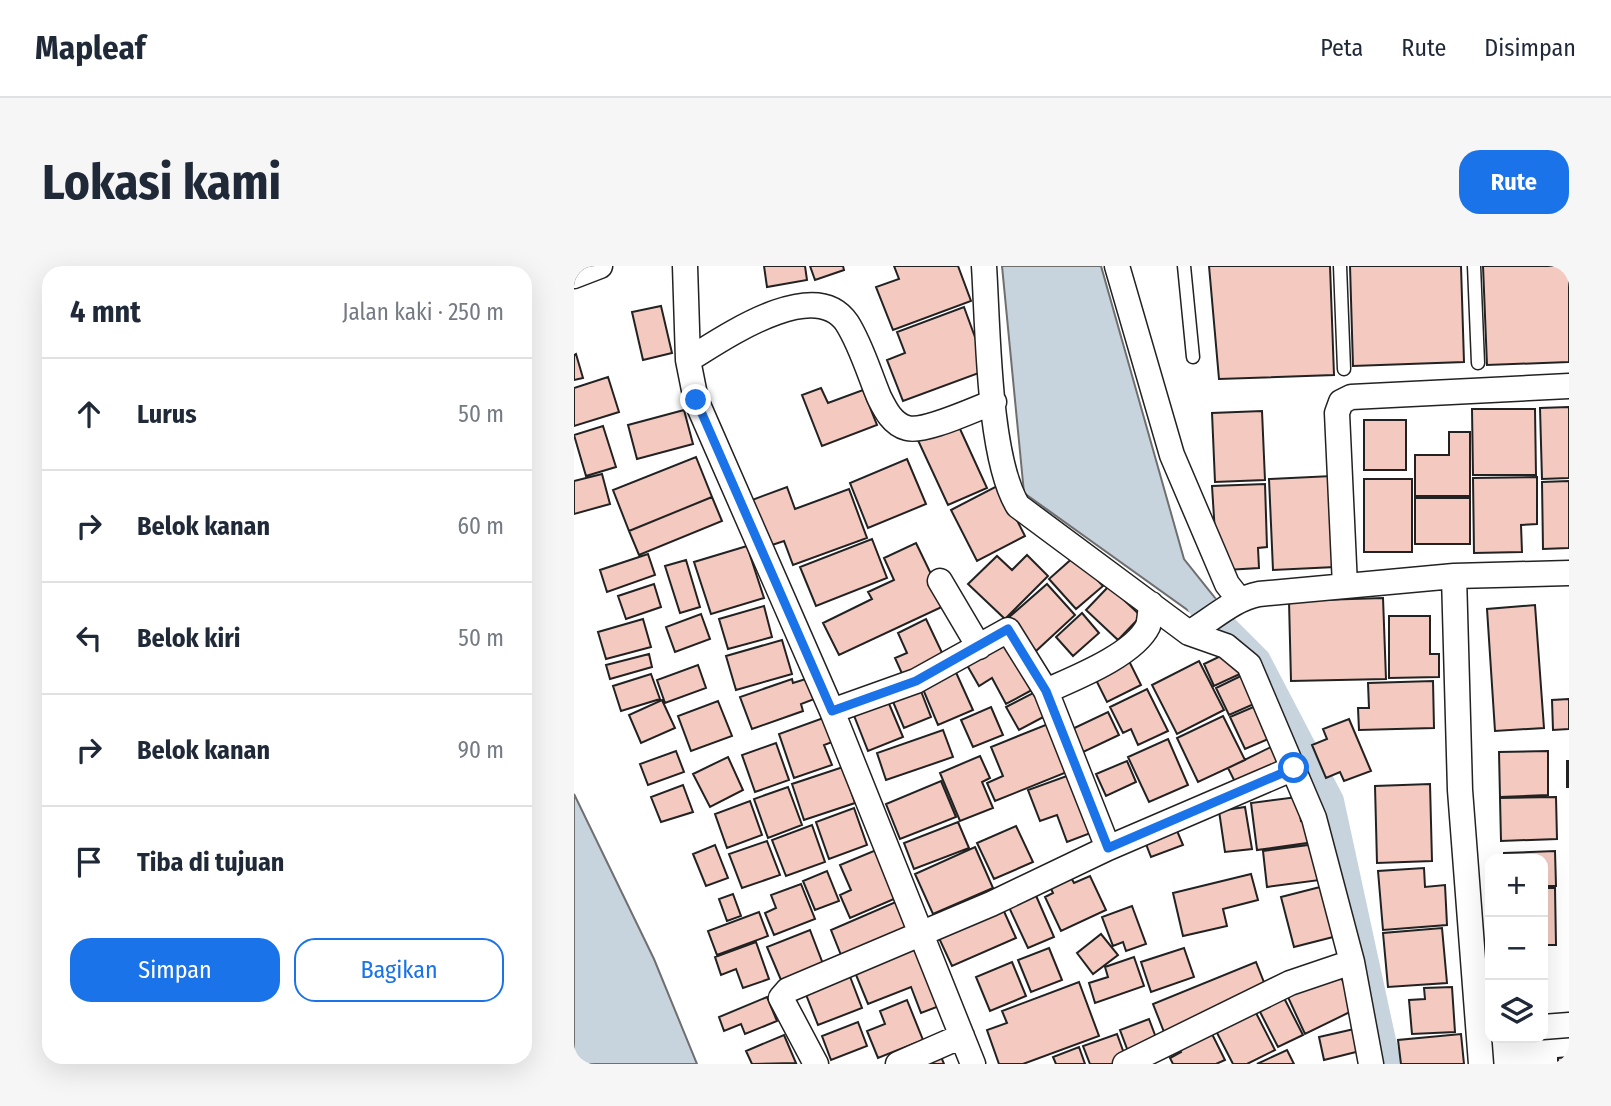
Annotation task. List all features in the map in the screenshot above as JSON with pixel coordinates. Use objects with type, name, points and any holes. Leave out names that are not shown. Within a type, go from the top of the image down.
[{"type":"street","points":[[574,276],[600,266]]},
{"type":"street","points":[[685,266],[688,360],[696,400],[832,711],[973,1064]]},
{"type":"street","points":[[984,266],[993,402],[1006,480],[1018,506],[1151,604],[1192,631],[1226,646],[1250,665],[1314,818],[1352,962],[1371,1064]]},
{"type":"street","points":[[1117,266],[1172,455],[1227,584],[1231,605]]},
{"type":"street","points":[[688,360],[768,312],[802,306],[821,308],[831,310],[847,323],[885,410],[896,423],[908,429],[923,427],[993,402]]},
{"type":"street","points":[[1345,586],[1337,440],[1337,413],[1342,402],[1351,397],[1569,387]]},
{"type":"street","points":[[1192,631],[1231,605],[1345,586],[1454,576],[1569,573]]},
{"type":"street","points":[[1454,576],[1460,790],[1484,1032],[1481,1064]]},
{"type":"street","points":[[940,580],[979,647]]},
{"type":"street","points":[[1046,691],[1102,664],[1135,642],[1149,623],[1151,604]]},
{"type":"street","points":[[832,711],[916,681],[1008,629],[1046,691],[1108,848]]},
{"type":"street","points":[[816,1064],[781,998],[788,990],[920,935],[1108,848],[1294,768]]},
{"type":"street","points":[[1125,1064],[1290,984],[1352,962]]},
{"type":"street","points":[[1548,1026],[1569,1024]]},
{"type":"street","points":[[898,1064],[962,1036]]},
{"type":"lane","points":[[1184,266],[1194,357]]},
{"type":"lane","points":[[1340,266],[1344,369]]},
{"type":"lane","points":[[1474,266],[1478,363]]},
{"type":"shaded area","points":[[1002,266],[1101,266],[1184,559],[1215,598],[1189,611],[1024,493]]},
{"type":"shaded area","points":[[574,794],[654,959],[697,1064],[574,1064]]},
{"type":"building","points":[[764,266],[805,266],[807,280],[767,287]]},
{"type":"building","points":[[810,266],[843,266],[844,270],[815,280]]},
{"type":"building","points":[[894,266],[958,266],[971,301],[893,330],[876,287],[899,279]]},
{"type":"building","points":[[1209,266],[1330,266],[1334,375],[1219,379]]},
{"type":"building","points":[[1350,266],[1461,266],[1464,362],[1353,366]]},
{"type":"building","points":[[1483,266],[1569,266],[1569,362],[1487,365]]},
{"type":"building","points":[[661,306],[672,353],[643,360],[632,312]]},
{"type":"building","points":[[964,307],[987,370],[903,401],[887,360],[905,353],[897,332]]},
{"type":"building","points":[[576,354],[583,378],[574,380],[574,355]]},
{"type":"building","points":[[608,377],[619,412],[574,426],[574,388]]},
{"type":"building","points":[[821,388],[828,403],[863,390],[877,425],[822,446],[802,395]]},
{"type":"building","points":[[1569,407],[1569,478],[1542,479],[1540,408]]},
{"type":"building","points":[[1472,409],[1535,409],[1536,475],[1473,475]]},
{"type":"building","points":[[684,410],[693,444],[637,459],[628,425]]},
{"type":"building","points":[[1262,411],[1265,480],[1215,482],[1212,413]]},
{"type":"building","points":[[955,418],[987,488],[948,505],[916,436]]},
{"type":"building","points":[[1364,420],[1406,420],[1406,470],[1364,470]]},
{"type":"building","points":[[603,426],[616,467],[586,476],[574,435]]},
{"type":"building","points":[[1449,432],[1470,432],[1470,496],[1415,496],[1415,455],[1449,455]]},
{"type":"building","points":[[696,457],[712,497],[629,531],[613,490]]},
{"type":"building","points":[[907,459],[926,504],[868,528],[850,483]]},
{"type":"building","points":[[602,474],[610,504],[574,514],[574,481]]},
{"type":"building","points":[[1332,476],[1335,567],[1273,570],[1269,479]]},
{"type":"building","points":[[1537,477],[1537,524],[1521,525],[1522,552],[1474,553],[1473,478]]},
{"type":"building","points":[[1364,479],[1412,479],[1412,552],[1364,552]]},
{"type":"building","points":[[1569,481],[1569,548],[1543,549],[1542,482]]},
{"type":"building","points":[[1265,484],[1267,547],[1258,548],[1259,568],[1226,570],[1216,549],[1212,486]]},
{"type":"building","points":[[999,485],[1025,536],[977,561],[951,510]]},
{"type":"building","points":[[787,487],[795,509],[849,489],[867,538],[793,565],[784,541],[769,546],[752,500]]},
{"type":"building","points":[[712,497],[722,521],[639,555],[629,531]]},
{"type":"building","points":[[1415,498],[1470,498],[1470,544],[1415,544]]},
{"type":"building","points":[[872,539],[887,578],[816,606],[800,567]]},
{"type":"building","points":[[916,543],[946,605],[839,655],[823,623],[872,599],[868,592],[894,580],[884,558]]},
{"type":"building","points":[[747,546],[764,598],[711,614],[694,562]]},
{"type":"building","points":[[648,554],[655,575],[607,592],[600,570]]},
{"type":"building","points":[[1027,555],[1048,576],[1005,619],[968,584],[997,556],[1012,570]]},
{"type":"building","points":[[1075,556],[1103,586],[1076,609],[1049,579]]},
{"type":"building","points":[[686,560],[700,607],[680,613],[665,566]]},
{"type":"building","points":[[654,584],[661,607],[626,619],[618,596]]},
{"type":"building","points":[[1047,584],[1075,615],[1036,651],[1007,619]]},
{"type":"building","points":[[1109,586],[1141,616],[1118,640],[1086,610]]},
{"type":"building","points":[[1383,598],[1386,679],[1291,681],[1289,601]]},
{"type":"building","points":[[1535,605],[1544,728],[1495,731],[1487,609]]},
{"type":"building","points":[[764,606],[772,637],[728,649],[719,619]]},
{"type":"building","points":[[1082,613],[1099,633],[1073,656],[1056,637]]},
{"type":"building","points":[[701,614],[710,639],[675,652],[666,627]]},
{"type":"building","points":[[1389,616],[1430,616],[1430,654],[1439,654],[1439,677],[1389,678]]},
{"type":"building","points":[[643,619],[651,647],[606,659],[598,632]]},
{"type":"building","points":[[926,619],[945,659],[904,678],[895,658],[907,653],[898,633]]},
{"type":"building","points":[[1005,639],[1032,690],[1006,704],[992,678],[979,686],[964,660]]},
{"type":"building","points":[[782,640],[792,674],[736,690],[726,656]]},
{"type":"building","points":[[1231,651],[1242,673],[1214,686],[1204,664]]},
{"type":"building","points":[[649,654],[652,667],[610,679],[606,665]]},
{"type":"building","points":[[1128,659],[1141,685],[1107,702],[1094,676]]},
{"type":"building","points":[[1199,661],[1224,710],[1177,734],[1152,685]]},
{"type":"building","points":[[698,665],[706,688],[665,703],[657,680]]},
{"type":"building","points":[[954,668],[973,710],[938,725],[920,682]]},
{"type":"building","points":[[1249,672],[1263,700],[1229,715],[1216,688]]},
{"type":"building","points":[[651,674],[660,699],[621,711],[613,686]]},
{"type":"building","points":[[809,678],[817,698],[801,704],[803,711],[752,729],[740,697],[792,679],[793,683]]},
{"type":"building","points":[[1433,681],[1434,728],[1359,730],[1358,708],[1369,708],[1368,683]]},
{"type":"building","points":[[919,686],[931,717],[904,728],[891,697]]},
{"type":"building","points":[[1147,689],[1168,731],[1138,745],[1131,729],[1123,733],[1110,707]]},
{"type":"building","points":[[1037,691],[1049,714],[1019,730],[1006,707]]},
{"type":"building","points":[[887,699],[903,737],[868,751],[853,713]]},
{"type":"building","points":[[1569,699],[1569,729],[1553,730],[1552,700]]},
{"type":"building","points":[[662,700],[675,728],[641,743],[629,715]]},
{"type":"building","points":[[718,701],[732,736],[691,751],[678,716]]},
{"type":"building","points":[[1258,705],[1273,737],[1245,749],[1230,717]]},
{"type":"building","points":[[991,707],[1003,735],[973,747],[961,720]]},
{"type":"building","points":[[1108,712],[1119,735],[1079,754],[1068,731]]},
{"type":"building","points":[[1223,716],[1245,760],[1198,782],[1177,738]]},
{"type":"building","points":[[826,717],[835,741],[824,745],[832,765],[794,778],[779,734]]},
{"type":"building","points":[[1349,719],[1371,771],[1344,781],[1340,772],[1326,778],[1312,745],[1327,739],[1323,729]]},
{"type":"building","points":[[1053,722],[1072,770],[995,801],[987,783],[1003,776],[991,747]]},
{"type":"building","points":[[943,730],[953,757],[886,780],[877,753]]},
{"type":"building","points":[[1168,739],[1188,785],[1149,802],[1128,757]]},
{"type":"building","points":[[776,743],[789,780],[755,792],[742,755]]},
{"type":"building","points":[[1273,746],[1282,766],[1238,788],[1228,768]]},
{"type":"building","points":[[676,751],[684,772],[648,785],[640,764]]},
{"type":"building","points":[[1548,751],[1548,795],[1500,797],[1499,752]]},
{"type":"building","points":[[980,756],[990,778],[982,782],[993,808],[960,821],[940,773]]},
{"type":"building","points":[[728,757],[743,790],[710,807],[693,774]]},
{"type":"building","points":[[1127,761],[1136,782],[1106,796],[1096,774]]},
{"type":"building","points":[[1569,761],[1569,787],[1567,787]]},
{"type":"building","points":[[843,767],[855,803],[804,820],[792,784]]},
{"type":"building","points":[[1075,773],[1096,831],[1067,842],[1057,815],[1040,821],[1028,790]]},
{"type":"building","points":[[941,781],[956,817],[900,839],[886,804]]},
{"type":"building","points":[[1430,784],[1432,861],[1377,863],[1375,786]]},
{"type":"building","points":[[683,785],[693,812],[661,822],[651,797]]},
{"type":"building","points":[[788,787],[802,825],[768,838],[754,799]]},
{"type":"building","points":[[1297,797],[1301,821],[1311,819],[1314,842],[1257,850],[1251,803]]},
{"type":"building","points":[[1556,797],[1557,839],[1501,841],[1500,798]]},
{"type":"building","points":[[750,801],[762,835],[727,848],[715,814]]},
{"type":"building","points":[[1245,807],[1252,849],[1225,852],[1219,811]]},
{"type":"building","points":[[854,808],[867,845],[829,859],[816,822]]},
{"type":"building","points":[[958,822],[969,848],[914,869],[904,843]]},
{"type":"building","points":[[812,825],[825,862],[786,876],[772,840]]},
{"type":"building","points":[[1016,826],[1033,862],[994,879],[977,843]]},
{"type":"building","points":[[1175,826],[1183,845],[1151,857],[1144,839]]},
{"type":"building","points":[[767,841],[780,875],[742,888],[729,854]]},
{"type":"building","points":[[1316,844],[1320,880],[1267,887],[1263,851]]},
{"type":"building","points":[[715,845],[728,878],[706,886],[693,854]]},
{"type":"building","points":[[975,847],[993,888],[933,914],[915,874]]},
{"type":"building","points":[[881,848],[901,896],[850,918],[840,895],[851,890],[840,865]]},
{"type":"building","points":[[1555,851],[1556,886],[1548,886],[1548,854],[1504,853]]},
{"type":"building","points":[[1424,868],[1425,887],[1445,885],[1447,925],[1383,930],[1378,871]]},
{"type":"building","points":[[827,871],[839,901],[815,910],[803,881]]},
{"type":"building","points":[[1068,872],[1074,883],[1090,876],[1106,910],[1061,931],[1045,897],[1053,893],[1048,882]]},
{"type":"building","points":[[1251,874],[1258,900],[1223,909],[1227,926],[1183,936],[1173,893]]},
{"type":"building","points":[[801,884],[815,919],[774,935],[765,913],[776,908],[771,895]]},
{"type":"building","points":[[1328,885],[1341,935],[1294,947],[1281,897]]},
{"type":"building","points":[[1548,888],[1555,888],[1556,945],[1548,945]]},
{"type":"building","points":[[1034,891],[1054,937],[1028,948],[1007,903]]},
{"type":"building","points":[[733,894],[741,916],[727,921],[719,899]]},
{"type":"building","points":[[898,901],[911,931],[843,960],[831,930]]},
{"type":"building","points":[[1132,906],[1146,944],[1126,951],[1123,942],[1113,946],[1102,917]]},
{"type":"building","points":[[1002,907],[1016,938],[952,966],[938,936]]},
{"type":"building","points":[[759,912],[768,936],[717,955],[708,931]]},
{"type":"building","points":[[1442,928],[1447,983],[1388,987],[1383,933]]},
{"type":"building","points":[[810,930],[823,964],[781,980],[767,947]]},
{"type":"building","points":[[1101,934],[1118,955],[1093,974],[1077,953]]},
{"type":"building","points":[[756,942],[769,979],[743,988],[736,969],[721,975],[715,957]]},
{"type":"building","points":[[918,945],[942,1005],[921,1013],[911,987],[868,1004],[854,970]]},
{"type":"building","points":[[1049,948],[1062,980],[1031,992],[1018,960]]},
{"type":"building","points":[[1184,948],[1194,977],[1151,992],[1141,962]]},
{"type":"building","points":[[1134,957],[1144,986],[1095,1003],[1089,983],[1108,977],[1105,967]]},
{"type":"building","points":[[1012,962],[1026,996],[990,1011],[976,977]]},
{"type":"building","points":[[1256,962],[1267,990],[1164,1032],[1153,1004]]},
{"type":"building","points":[[1338,971],[1356,1009],[1305,1034],[1287,995]]},
{"type":"building","points":[[849,974],[862,1008],[818,1025],[805,992]]},
{"type":"building","points":[[1079,982],[1099,1036],[1023,1064],[999,1064],[987,1030],[1007,1023],[1002,1011]]},
{"type":"building","points":[[1452,987],[1455,1032],[1412,1034],[1409,1000],[1425,999],[1424,988]]},
{"type":"building","points":[[1282,994],[1303,1035],[1278,1047],[1257,1006]]},
{"type":"building","points":[[767,997],[777,1021],[745,1034],[741,1024],[724,1031],[719,1017]]},
{"type":"building","points":[[907,1000],[923,1040],[878,1058],[867,1031],[885,1024],[880,1011]]},
{"type":"building","points":[[1254,1009],[1275,1050],[1247,1064],[1233,1064],[1215,1029]]},
{"type":"building","points":[[1149,1019],[1158,1043],[1129,1054],[1120,1030]]},
{"type":"building","points":[[858,1022],[867,1046],[831,1060],[822,1036]]},
{"type":"building","points":[[1363,1027],[1368,1049],[1324,1060],[1319,1037]]},
{"type":"building","points":[[1210,1030],[1225,1060],[1216,1064],[1173,1064],[1170,1058],[1181,1052],[1178,1046]]},
{"type":"building","points":[[1117,1034],[1126,1059],[1112,1064],[1090,1064],[1083,1046]]},
{"type":"building","points":[[1461,1034],[1464,1064],[1401,1064],[1398,1040]]},
{"type":"building","points":[[784,1035],[796,1063],[752,1064],[746,1051]]},
{"type":"building","points":[[1079,1047],[1085,1064],[1056,1064],[1053,1057]]},
{"type":"building","points":[[938,1049],[944,1064],[921,1064]]},
{"type":"building","points":[[1287,1050],[1294,1064],[1257,1064]]},
{"type":"building","points":[[1569,1057],[1569,1064],[1558,1064],[1558,1058]]},
{"type":"waterway","points":[[1201,605],[1257,661],[1330,801],[1387,1064]]},
{"type":"route","points":[[696,400],[832,711],[916,681],[1008,629],[1046,691],[1108,848],[1294,768]]}]
